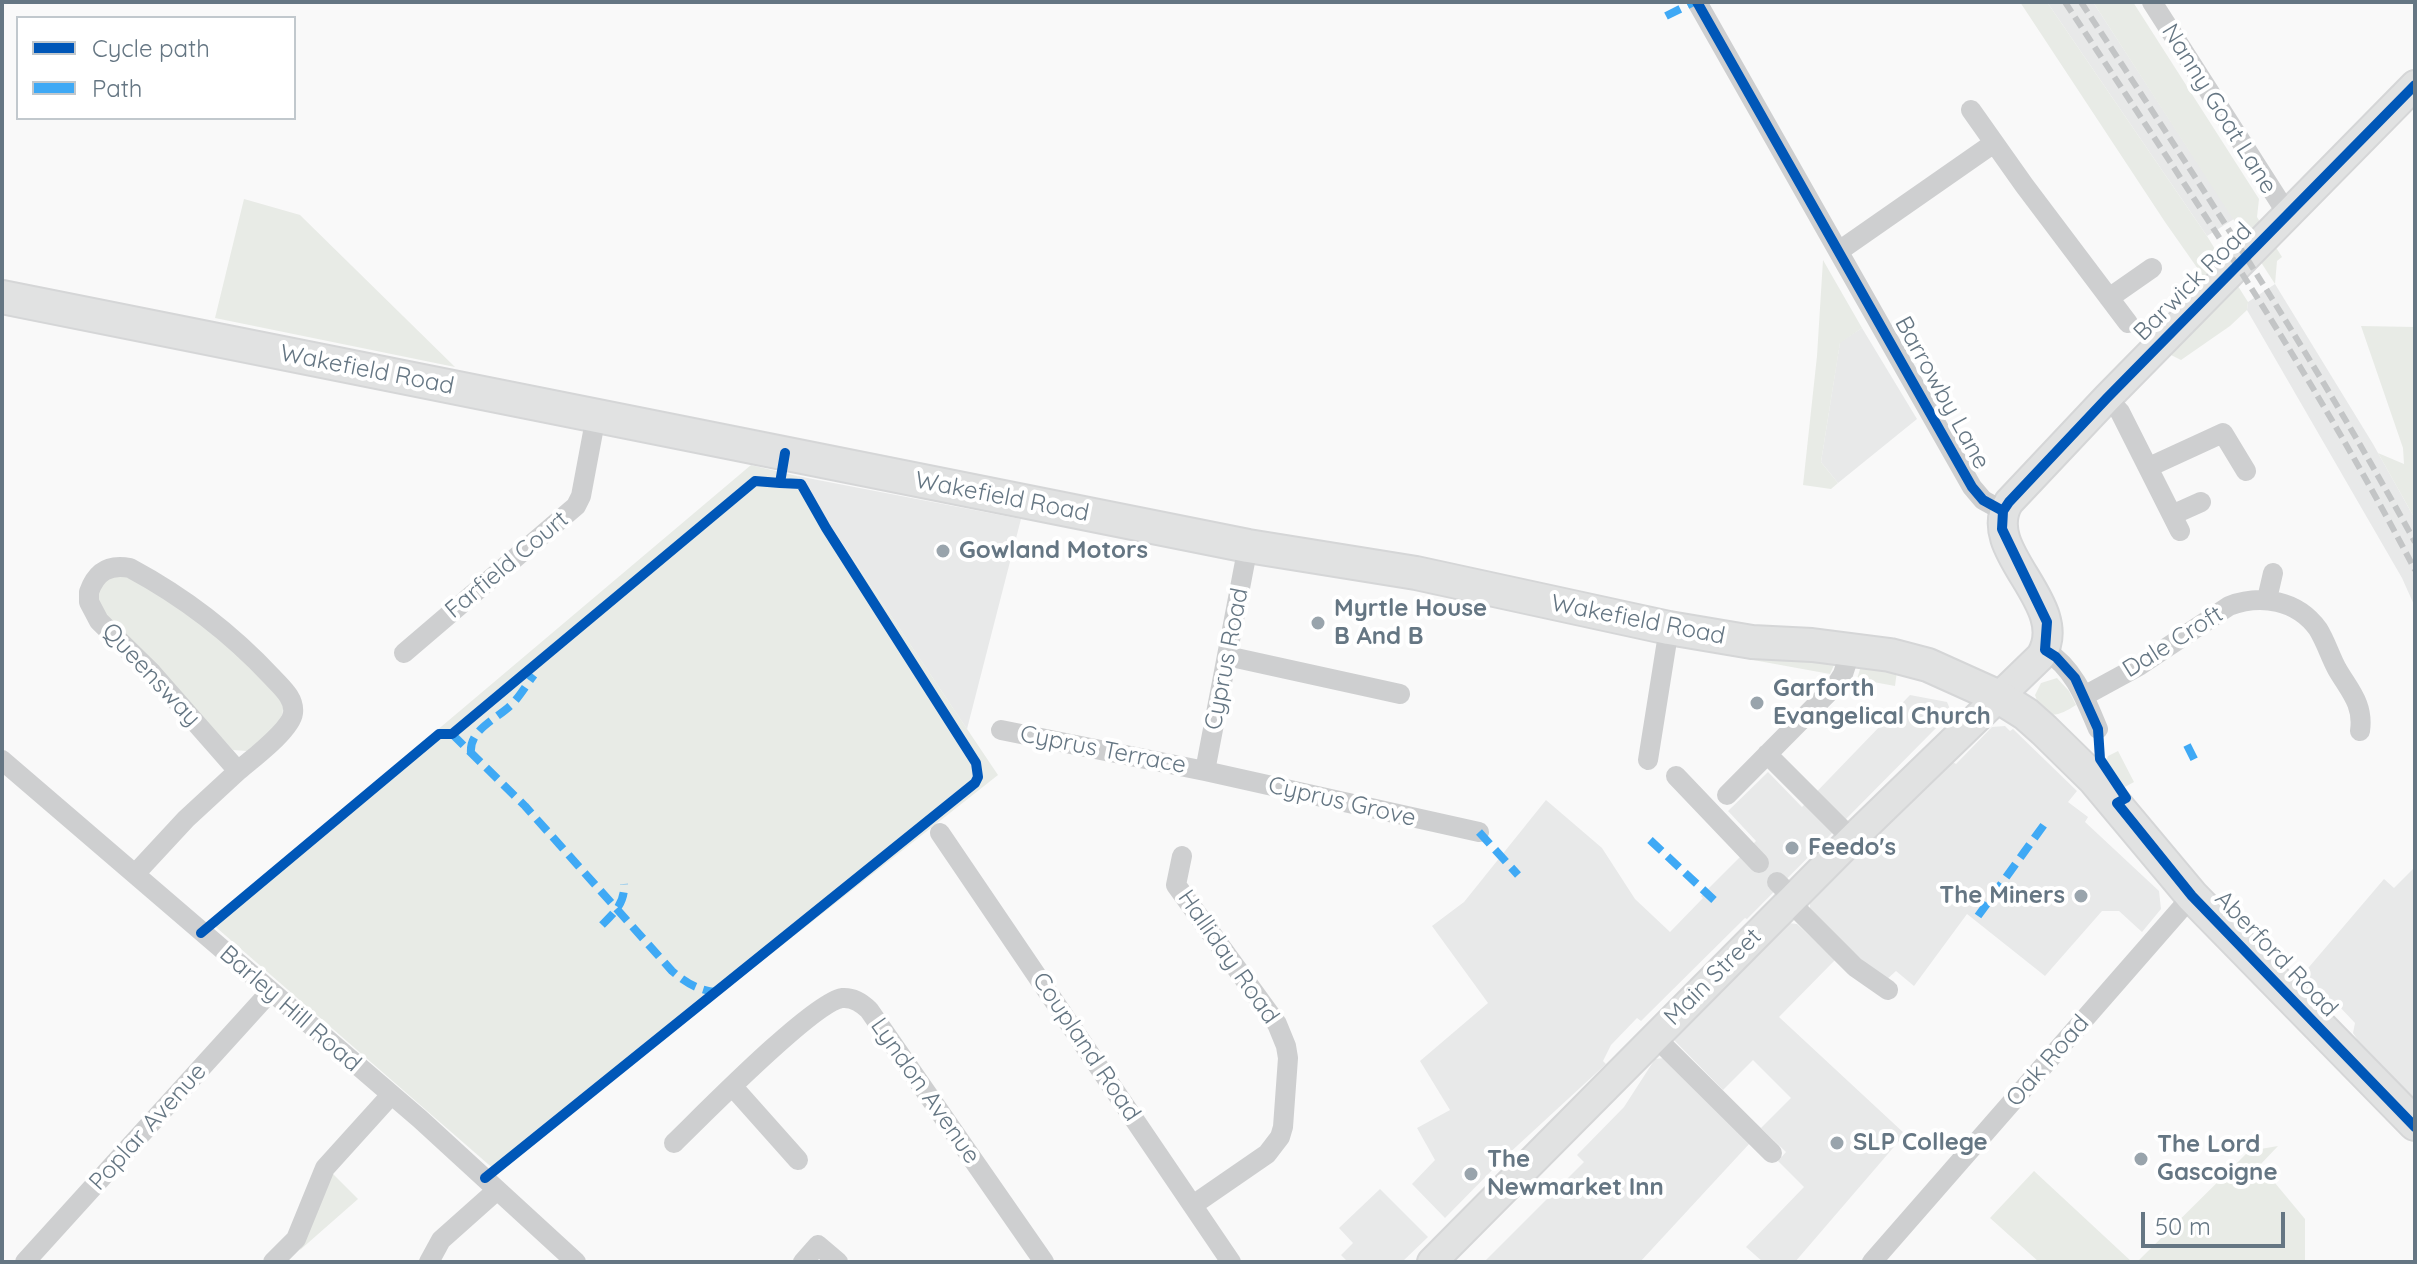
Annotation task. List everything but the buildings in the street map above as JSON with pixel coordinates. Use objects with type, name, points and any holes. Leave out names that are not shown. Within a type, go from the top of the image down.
[{"type":"main road","name":"Wakefield Road","points":[[2,297],[1248,546],[1416,573],[1669,628],[1752,642],[1890,655],[1928,665],[1999,697]]},
{"type":"main road","name":"Aberford Road","points":[[1999,697],[2026,714],[2094,779],[2192,896],[2414,1124]]},
{"type":"street","name":"Barrowby Lane","points":[[1697,2],[1972,487],[1983,500],[2003,511]]},
{"type":"street","name":"Nanny Goat Lane","points":[[2152,2],[2288,215]]},
{"type":"street","name":"Barwick Road","points":[[2003,511],[2107,398],[2415,85]]},
{"type":"street","points":[[1971,110],[2128,323]]},
{"type":"street","points":[[1839,251],[1994,143]]},
{"type":"street","points":[[2109,298],[2152,268]]},
{"type":"street","points":[[2107,398],[2120,412],[2176,523],[2201,502]]},
{"type":"street","name":"Farfield Court","points":[[404,653],[576,506],[581,496],[596,416]]},
{"type":"street","points":[[2149,467],[2223,433],[2246,471]]},
{"type":"street","points":[[1999,697],[2029,670],[2045,650],[2047,622],[2005,537],[2001,521],[2003,511]]},
{"type":"street","name":"Cyprus Road","points":[[1205,771],[1248,546]]},
{"type":"street","name":"Queensway","points":[[135,874],[186,819],[238,771],[290,723],[294,709],[288,695],[236,640],[186,600],[130,568],[119,566],[99,573],[89,592],[92,613],[152,673],[238,771]]},
{"type":"street","points":[[2273,573],[2267,599],[2294,608],[2316,627],[2335,665],[2357,698],[2362,720],[2360,731]]},
{"type":"street","name":"Dale Croft","points":[[2084,696],[2139,666],[2229,606],[2267,599]]},
{"type":"street","points":[[1648,760],[1669,628]]},
{"type":"street","points":[[1727,795],[1836,685],[1851,650]]},
{"type":"street","points":[[2045,650],[2067,667],[2098,729]]},
{"type":"street","points":[[1227,656],[1400,694]]},
{"type":"street","name":"Main Street","points":[[1432,1262],[1654,1036],[1787,894],[1852,839],[1999,697]]},
{"type":"street","name":"Cyprus Terrace","points":[[1001,730],[1205,771]]},
{"type":"street","points":[[1767,754],[1852,839]]},
{"type":"street","name":"Barley Hill Road","points":[[2,760],[474,1167],[496,1191],[576,1262]]},
{"type":"street","name":"Cyprus Grove","points":[[1205,771],[1479,832]]},
{"type":"street","points":[[1676,776],[1759,863]]},
{"type":"street","name":"Coupland Road","points":[[940,833],[1231,1262]]},
{"type":"street","name":"Halliday Road","points":[[1182,856],[1176,885],[1277,1024],[1288,1058],[1283,1127],[1274,1146],[1193,1205]]},
{"type":"street","points":[[1787,894],[1855,967],[1888,990]]},
{"type":"street","name":"Oak Road","points":[[1872,1262],[2192,896]]},
{"type":"street","name":"Poplar Avenue","points":[[25,1262],[270,992]]},
{"type":"street","name":"Lyndon Avenue","points":[[674,1143],[787,1036],[831,1002],[848,998],[864,1004],[1044,1262]]},
{"type":"street","points":[[1654,1036],[1772,1153]]},
{"type":"street","points":[[733,1087],[798,1160]]},
{"type":"street","points":[[273,1262],[296,1239],[325,1168],[391,1095]]},
{"type":"street","points":[[429,1262],[441,1240],[496,1191]]},
{"type":"street","points":[[803,1262],[818,1245],[838,1262]]},
{"type":"shaded area","points":[[2020,2],[2047,2],[2226,267],[2205,279]]},
{"type":"shaded area","points":[[2047,2],[2093,2],[2234,219],[2207,236]]},
{"type":"shaded area","points":[[2093,2],[2133,2],[2259,199],[2257,217],[2282,257],[2277,261],[2275,284]]},
{"type":"shaded area","points":[[244,199],[300,215],[455,367],[215,318]]},
{"type":"shaded area","points":[[1823,260],[1862,328],[1840,343],[1821,462],[1838,483],[1831,489],[1803,485],[1817,356]]},
{"type":"shaded area","points":[[2236,283],[2248,302],[2247,310],[2230,326],[2181,360],[2171,355]]},
{"type":"shaded area","points":[[2275,284],[2415,519],[2415,607],[2402,578],[2247,310],[2248,302]]},
{"type":"shaded area","points":[[2361,326],[2415,327],[2415,519],[2378,453],[2404,464],[2403,448]]},
{"type":"shaded area","points":[[1862,328],[1917,419],[1838,483],[1821,462],[1840,342]]},
{"type":"shaded area","points":[[751,465],[797,476],[998,775],[496,1171],[210,922]]},
{"type":"shaded area","points":[[797,476],[1021,519],[967,729]]},
{"type":"shaded area","points":[[127,575],[205,624],[282,699],[282,716],[278,723],[247,751],[233,750],[100,608],[99,593],[103,583],[112,577]]},
{"type":"shaded area","points":[[1732,650],[1834,665],[1830,674],[1731,656]]},
{"type":"shaded area","points":[[1861,666],[1897,671],[1895,686],[1857,679]]},
{"type":"shaded area","points":[[2057,678],[2076,705],[2052,715],[2043,710],[2035,695],[2041,683]]},
{"type":"shaded area","points":[[1910,695],[1947,702],[1950,709],[1938,721],[1940,724],[1747,919],[1641,1021],[1637,1018],[1611,1045],[1603,1061],[1606,1064],[1505,1157],[1445,1218],[1412,1184],[1435,1160],[1417,1128],[1450,1110],[1420,1061],[1488,1003],[1432,926],[1464,902],[1546,800],[1602,848],[1635,899],[1670,932],[1756,841],[1728,811],[1768,772],[1802,807]]},
{"type":"shaded area","points":[[2005,726],[2010,731],[2013,729],[2077,791],[2068,802],[2088,817],[2085,822],[2159,891],[2161,909],[2142,932],[2119,911],[2102,911],[2045,976],[1967,914],[1914,986],[1896,971],[1885,981],[1810,912],[1810,901],[1951,761],[1956,764],[1992,727]]},
{"type":"shaded area","points":[[2118,751],[2134,782],[2123,788],[2106,761],[2108,756]]},
{"type":"shaded area","points":[[2415,867],[2415,1102],[2371,1060],[2353,1033],[2355,1023],[2337,1004],[2323,1005],[2298,980],[2384,879],[2394,888]]},
{"type":"shaded area","name":"SLP College","points":[[1788,923],[1797,924],[1835,960],[1779,1017],[1905,1134],[1795,1262],[1763,1262],[1746,1247],[1804,1187],[1778,1161],[1786,1152],[1761,1128],[1791,1098],[1753,1060],[1723,1090],[1672,1038]]},
{"type":"shaded area","points":[[1664,1058],[1750,1143],[1640,1262],[1484,1262],[1584,1162],[1577,1155],[1624,1107],[1655,1059]]},
{"type":"shaded area","points":[[2278,1146],[2260,1165],[2305,1219],[2305,1262],[2137,1262],[2249,1151]]},
{"type":"shaded area","points":[[330,1171],[358,1199],[300,1250]]},
{"type":"shaded area","points":[[2034,1171],[2132,1262],[2039,1262],[1990,1218]]},
{"type":"shaded area","points":[[1380,1189],[1428,1237],[1402,1262],[1344,1262],[1346,1260],[1341,1255],[1353,1243],[1339,1228]]},
{"type":"railway","points":[[2065,2],[2291,352],[2415,570]]},
{"type":"railway","points":[[2081,2],[2295,336],[2415,542]]},
{"type":"marked path","points":[[1666,16],[1694,2]]},
{"type":"marked path","points":[[471,753],[474,738],[513,703],[534,675]]},
{"type":"marked path","points":[[452,734],[525,806],[672,971],[692,985],[716,992]]},
{"type":"marked path","points":[[2187,745],[2195,761]]},
{"type":"marked path","points":[[1978,916],[2046,822]]},
{"type":"marked path","points":[[1479,832],[1518,875]]},
{"type":"marked path","points":[[1650,840],[1714,900]]},
{"type":"marked path","points":[[602,925],[621,902],[624,884]]},
{"type":"cycle path","points":[[1697,2],[1972,487],[1983,500],[2003,511]]},
{"type":"cycle path","points":[[2415,85],[2009,502],[2003,511],[2002,529],[2047,622],[2045,650],[2075,678],[2098,729],[2100,759],[2126,798],[2117,803],[2192,896],[2415,1127]]},
{"type":"cycle path","points":[[201,933],[439,734],[452,734],[755,481],[780,483],[785,453]]},
{"type":"cycle path","points":[[485,1178],[975,783],[978,777],[976,763],[801,484],[780,483]]},
{"type":"place","name":"Gowland Motors","points":[[943,551]]},
{"type":"place","name":"Myrtle House B And B","points":[[1318,623]]},
{"type":"place","name":"Garforth Evangelical Church","points":[[1757,703]]},
{"type":"place","name":"Feedo's","points":[[1792,848]]},
{"type":"place","name":"The Miners","points":[[2081,896]]},
{"type":"place","name":"SLP College","points":[[1837,1143]]},
{"type":"place","name":"The Lord Gascoigne","points":[[2141,1159]]},
{"type":"place","name":"The Newmarket Inn","points":[[1471,1174]]}]
